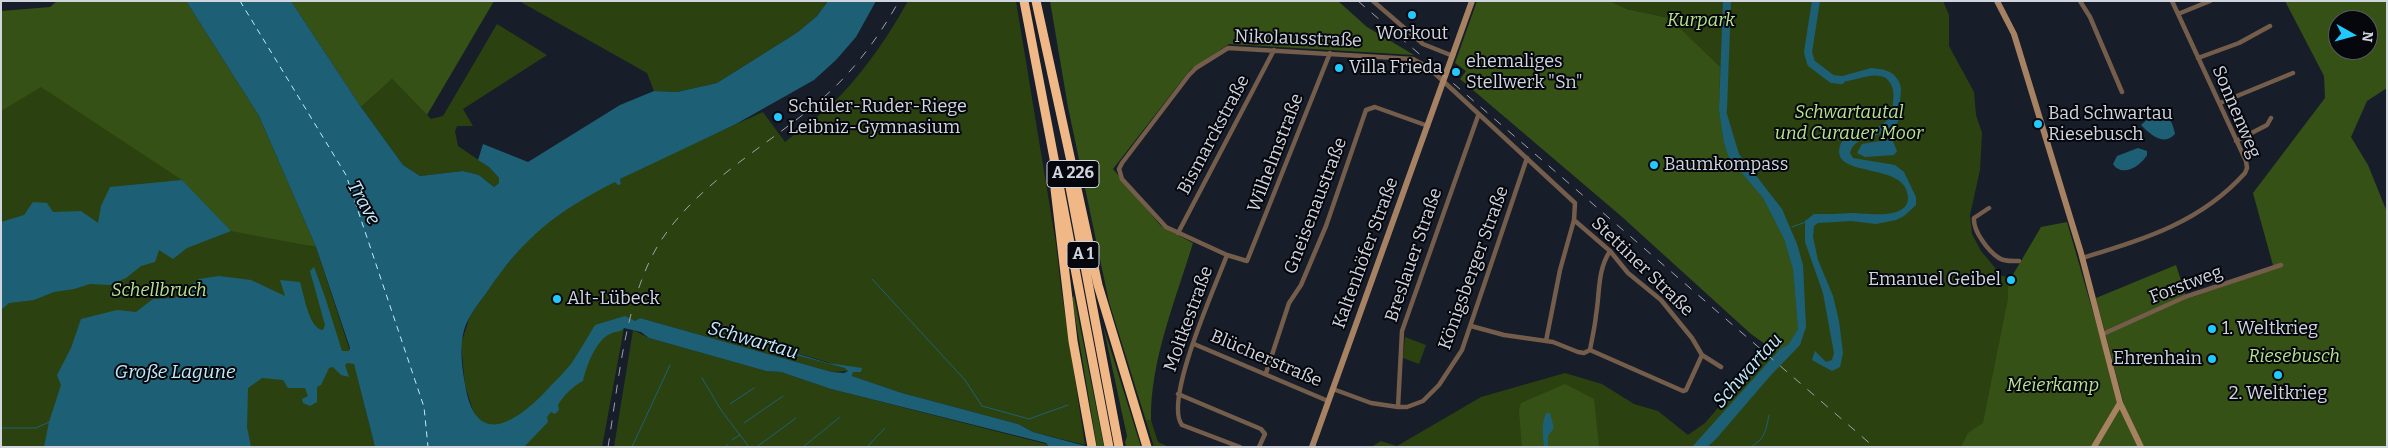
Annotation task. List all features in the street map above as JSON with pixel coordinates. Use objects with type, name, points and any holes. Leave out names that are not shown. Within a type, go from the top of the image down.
[{"type":"highway","name":"A 1","points":[[1024,1],[1109,447]]},
{"type":"highway","name":"A 1","points":[[1036,1],[1119,447]]},
{"type":"highway","name":"A 226","points":[[1048,62],[1098,284],[1147,447]]},
{"type":"highway","name":"A 226","points":[[1049,129],[1074,341],[1092,445]]},
{"type":"street","points":[[1373,1],[1423,44],[1453,56]]},
{"type":"street","name":"Kaltenhöfer Straße","points":[[1312,447],[1472,1]]},
{"type":"street","points":[[1997,1],[2014,34],[2082,258],[2120,403],[2141,447]]},
{"type":"street","points":[[2080,1],[2094,26],[2122,92]]},
{"type":"street","name":"Sonnenweg","points":[[2082,258],[2135,242],[2182,222],[2211,206],[2246,173],[2246,161],[2172,1]]},
{"type":"street","points":[[2178,14],[2210,1]]},
{"type":"street","points":[[2198,58],[2239,43],[2270,26]]},
{"type":"street","name":"Nikolausstraße","points":[[1178,233],[1161,223],[1122,179],[1118,169],[1194,70],[1228,48],[1413,59],[1422,62],[1443,82]]},
{"type":"street","name":"Bismarckstraße","points":[[1178,233],[1274,50]]},
{"type":"street","name":"Wilhelmstraße","points":[[1227,255],[1247,261],[1250,258],[1330,53]]},
{"type":"street","points":[[2220,104],[2294,73]]},
{"type":"street","name":"Stettiner Straße","points":[[1443,82],[1478,116],[1572,199],[1576,209],[1574,220],[1610,251],[1628,273],[1661,300],[1692,338],[1702,355],[1720,367]]},
{"type":"street","name":"Gneisenaustraße","points":[[1266,373],[1289,303],[1301,284],[1326,226],[1366,110],[1376,107],[1428,126]]},
{"type":"street","name":"Breslauer Straße","points":[[1398,407],[1402,331],[1478,116]]},
{"type":"street","points":[[2236,141],[2267,125],[2271,118]]},
{"type":"street","name":"Königsberger Straße","points":[[1333,389],[1371,403],[1407,407],[1423,401],[1439,385],[1459,355],[1471,326],[1527,158]]},
{"type":"street","points":[[1989,208],[1974,218],[1980,236],[1998,258],[2005,261],[2018,262]]},
{"type":"street","points":[[1546,341],[1560,270],[1574,220]]},
{"type":"street","points":[[1178,233],[1227,255]]},
{"type":"street","points":[[1590,350],[1597,314],[1599,282],[1602,269],[1610,251]]},
{"type":"street","name":"Moltkestraße","points":[[1227,255],[1194,344],[1178,394],[1177,417],[1182,425],[1240,447]]},
{"type":"street","name":"Forstweg","points":[[2103,334],[2185,297],[2281,265]]},
{"type":"street","points":[[1471,326],[1546,341],[1578,352],[1584,353],[1590,350]]},
{"type":"street","name":"Blücherstraße","points":[[1194,344],[1328,400]]},
{"type":"street","points":[[1590,350],[1683,391],[1702,355]]},
{"type":"street","name":"Moltkestraße","points":[[1178,394],[1262,429],[1264,434],[1259,447]]},
{"type":"street","points":[[2094,447],[2120,403]]},
{"type":"green space","points":[[57,1],[186,1],[259,116],[316,247],[231,231],[182,180],[41,87],[1,111],[1,11],[50,7]]},
{"type":"green space","points":[[291,1],[494,1],[427,115],[392,79],[361,107]]},
{"type":"green space","points":[[519,1],[828,1],[817,16],[798,32],[717,83],[677,92],[654,91],[647,73]]},
{"type":"green space","points":[[908,1],[1016,1],[1056,244],[1085,445],[1033,432],[1018,424],[902,393],[852,376],[853,372],[861,372],[786,350],[784,352],[846,368],[848,371],[832,372],[640,318],[624,328],[602,447],[510,447],[480,423],[473,411],[465,385],[461,344],[470,316],[500,273],[537,231],[570,206],[615,181],[621,184],[620,179],[659,159],[763,112],[785,142],[826,110],[848,87],[876,51]]},
{"type":"green space","points":[[1050,1],[1338,1],[1367,27],[1414,55],[1229,44],[1190,70],[1113,169],[1161,226],[1193,243],[1159,353],[1152,398],[1151,420],[1146,421],[1109,302],[1068,107]]},
{"type":"green space","points":[[1477,1],[1610,1],[1627,9],[1669,18],[1720,67],[1719,110],[1724,143],[1729,158],[1763,198],[1784,239],[1793,269],[1798,329],[1788,345],[1776,352],[1751,334],[1621,216],[1460,79],[1466,71],[1455,63]]},
{"type":"green space","name":"Schwartautal und Curauer Moor","points":[[1610,1],[1943,1],[1949,15],[1949,46],[1974,92],[1976,115],[1982,133],[1980,170],[1970,215],[1972,234],[1981,251],[2002,276],[2017,278],[1984,426],[1965,447],[1371,447],[1381,441],[1397,446],[1481,397],[1565,373],[1602,384],[1634,404],[1658,411],[1688,435],[1705,423],[1761,358],[1767,356],[1787,328],[1669,18],[1627,9]]},
{"type":"green space","name":"Riesebusch","points":[[2285,1],[2387,1],[2387,88],[2367,101],[2351,137],[2368,165],[2387,212],[2387,447],[1961,447],[1968,433],[1983,423],[2008,299],[2008,283],[2041,227],[2067,222],[2122,413],[2141,443],[2124,405],[2096,298],[2176,265],[2187,299],[2274,269],[2253,193],[2325,98],[2324,76]]},
{"type":"green space","points":[[497,24],[547,55],[463,109],[473,126],[457,126],[455,131],[458,146],[489,167],[499,178],[499,183],[494,187],[479,175],[463,171],[420,176],[403,165],[361,107],[392,79],[431,119],[443,116]]},
{"type":"green space","name":"Schellbruch","points":[[1,45],[309,246],[316,247],[354,363],[375,447],[1,447]]},
{"type":"green space","points":[[1074,296],[1104,447],[1097,447],[1072,298]]},
{"type":"green space","points":[[1103,325],[1141,447],[1126,447],[1127,436]]},
{"type":"green space","points":[[633,330],[649,338],[766,371],[781,372],[831,389],[1046,444],[1049,447],[614,447]]},
{"type":"green space","points":[[1405,337],[1426,345],[1419,364],[1403,358]]},
{"type":"green space","points":[[1565,384],[1594,399],[1599,447],[1522,447],[1519,410],[1521,403]]},
{"type":"green space","points":[[1151,420],[1158,442],[1169,447],[1154,447],[1146,421]]},
{"type":"water","points":[[186,1],[291,1],[361,107],[403,165],[420,176],[463,171],[479,175],[494,187],[499,183],[499,178],[489,167],[478,160],[483,144],[528,162],[620,105],[654,91],[677,92],[717,83],[798,32],[817,16],[828,1],[876,1],[856,37],[836,60],[814,80],[736,124],[620,179],[621,184],[618,185],[615,182],[594,193],[559,215],[529,240],[501,272],[469,318],[465,327],[462,343],[462,360],[467,394],[473,411],[481,420],[491,424],[512,419],[535,402],[568,368],[595,325],[625,316],[635,321],[640,318],[832,372],[844,373],[848,371],[845,368],[784,352],[785,350],[828,363],[862,368],[861,372],[853,372],[852,376],[902,393],[1018,424],[1033,432],[1089,447],[1049,447],[1046,443],[831,389],[781,372],[766,371],[649,338],[641,332],[624,328],[621,331],[610,334],[600,342],[589,362],[583,381],[566,394],[558,405],[559,410],[555,414],[551,412],[547,417],[548,422],[524,447],[375,447],[354,364],[347,363],[345,365],[349,377],[341,375],[333,367],[329,368],[321,385],[317,387],[317,402],[310,406],[303,403],[302,399],[308,396],[305,388],[288,388],[283,380],[262,378],[248,388],[247,427],[251,447],[44,447],[49,422],[61,385],[57,375],[71,348],[81,319],[117,310],[136,312],[153,299],[175,298],[199,279],[219,276],[251,280],[285,296],[280,280],[300,282],[311,318],[318,328],[323,330],[325,325],[310,271],[314,267],[342,351],[349,351],[350,348],[316,247],[259,116]]},
{"type":"water","points":[[1871,68],[1890,72],[1900,83],[1899,119],[1890,130],[1859,141],[1853,146],[1850,153],[1853,158],[1895,165],[1904,172],[1916,197],[1916,205],[1904,216],[1896,220],[1876,224],[1851,221],[1818,223],[1814,226],[1813,237],[1818,260],[1833,296],[1839,321],[1843,353],[1840,367],[1832,371],[1812,360],[1815,351],[1826,362],[1832,360],[1834,353],[1823,293],[1805,242],[1805,221],[1814,214],[1894,213],[1902,210],[1906,205],[1908,197],[1904,186],[1896,178],[1846,163],[1840,156],[1840,146],[1844,139],[1877,127],[1885,122],[1890,114],[1893,92],[1891,84],[1886,78],[1872,76],[1845,81],[1832,79]]},
{"type":"water","points":[[1723,101],[1739,154],[1782,209],[1797,244],[1803,265],[1806,327],[1800,345],[1771,375],[1716,439],[1707,447],[1692,447],[1780,349],[1788,345],[1798,329],[1793,269],[1784,239],[1763,198],[1729,158],[1724,143],[1719,110]]},
{"type":"water","points":[[2159,113],[2166,116],[2172,123],[2175,134],[2170,138],[2157,138],[2141,125],[2152,115]]},
{"type":"water","points":[[1892,139],[1897,151],[1894,155],[1865,157],[1857,153],[1862,144]]},
{"type":"water","points":[[2138,148],[2147,151],[2147,155],[2136,166],[2131,169],[2121,170],[2113,164],[2117,156]]},
{"type":"water","points":[[182,180],[231,231],[187,248],[173,259],[159,250],[155,262],[141,266],[126,278],[110,285],[90,284],[54,292],[34,300],[9,303],[1,310],[1,222],[24,215],[33,202],[47,203],[53,212],[81,211],[98,223],[101,206],[110,187]]},
{"type":"water","points":[[1546,413],[1550,413],[1554,428],[1548,436],[1548,447],[1544,447],[1543,421]]},
{"type":"waterway","name":"Schwartau","points":[[1723,109],[1727,1]]},
{"type":"waterway","points":[[1816,1],[1808,52],[1811,63],[1832,79],[1841,80]]},
{"type":"waterway","points":[[1792,227],[1806,222]]},
{"type":"waterway","points":[[872,279],[965,380],[982,406],[1029,419],[1068,405]]},
{"type":"waterway","points":[[632,447],[670,365]]},
{"type":"waterway","points":[[702,378],[721,410],[749,447]]},
{"type":"waterway","points":[[730,404],[754,388]]},
{"type":"waterway","points":[[744,423],[783,396]]},
{"type":"waterway","points":[[1751,447],[1759,441],[1766,430],[1769,415]]},
{"type":"waterway","points":[[803,447],[840,417]]},
{"type":"waterway","points":[[758,446],[796,418]]},
{"type":"waterway","points":[[1,428],[36,428],[49,422]]},
{"type":"waterway","points":[[867,447],[885,428]]},
{"type":"waterway","points":[[732,440],[740,435]]},
{"type":"waterway","points":[[725,447],[728,444]]},
{"type":"ferry route","points":[[240,1],[346,175],[424,407],[428,447]]},
{"type":"railway","points":[[608,447],[620,367],[632,312],[650,261],[662,239],[677,219],[714,183],[816,104],[841,81],[872,43],[899,1]]},
{"type":"railway","points":[[1358,1],[1874,447]]},
{"type":"place","name":"Workout","points":[[1412,15]]},
{"type":"place","name":"Villa Frieda","points":[[1339,68]]},
{"type":"place","name":"ehemaliges Stellwerk \"Sn\"","points":[[1456,72]]},
{"type":"place","name":"Schüler-Ruder-Riege Leibniz-Gymnasium","points":[[778,117]]},
{"type":"place","name":"Bad Schwartau Riesebusch","points":[[2038,124]]},
{"type":"place","name":"Baumkompass","points":[[1654,165]]},
{"type":"place","name":"Emanuel Geibel","points":[[2011,280]]},
{"type":"place","name":"Alt-Lübeck","points":[[557,299]]},
{"type":"place","name":"1. Weltkrieg","points":[[2212,329]]},
{"type":"place","name":"Ehrenhain","points":[[2212,359]]},
{"type":"place","name":"2. Weltkrieg","points":[[2278,375]]},
{"type":"park label","name":"Kurpark","points":[[1701,21]]},
{"type":"park label","name":"Meierkamp","points":[[2053,386]]},
{"type":"water label","name":"Trave","points":[[363,203]]},
{"type":"water label","name":"Große Lagune","points":[[175,373]]}]
